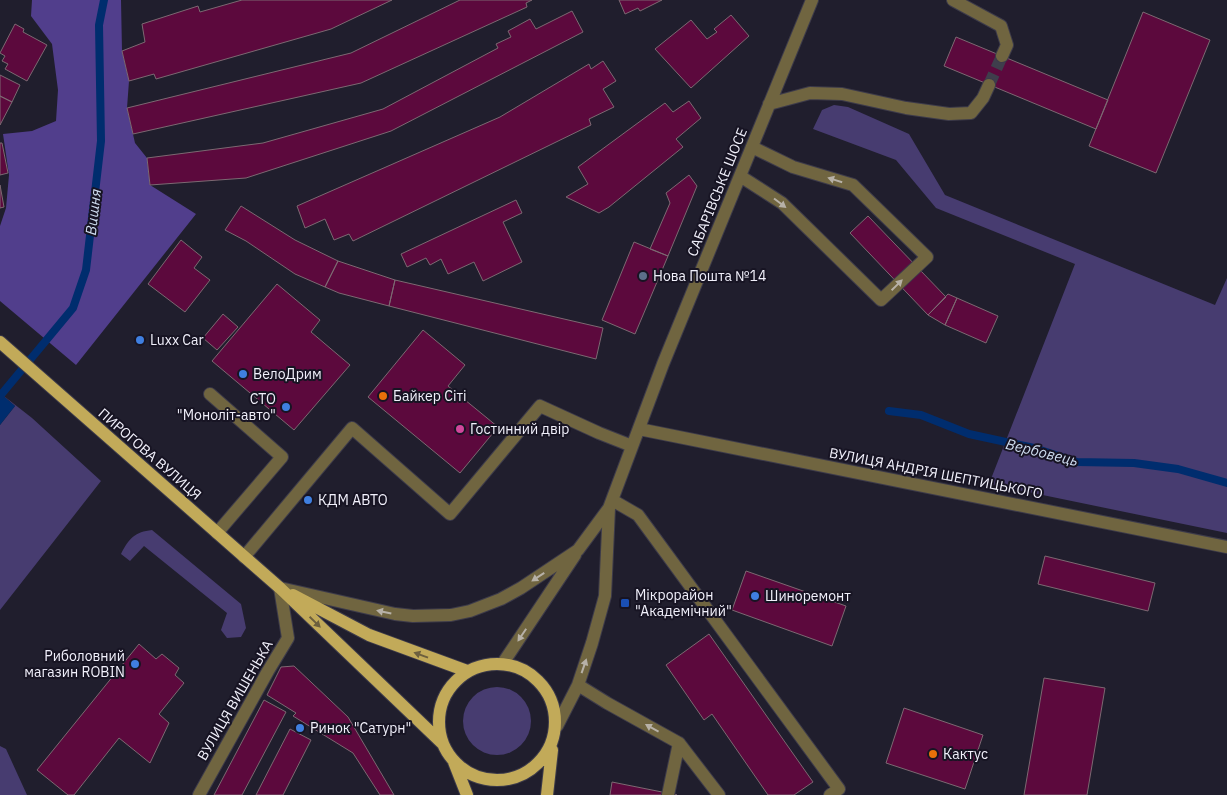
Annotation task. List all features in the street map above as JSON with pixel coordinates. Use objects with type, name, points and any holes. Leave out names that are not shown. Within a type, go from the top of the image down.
[{"type":"main road","name":"ПИРОГОВА ВУЛИЦЯ","points":[[0,342],[280,588],[443,744]]},
{"type":"main road","name":"ПИРОГОВА ВУЛИЦЯ","points":[[280,588],[369,634],[467,671]]},
{"type":"main road","points":[[467,795],[454,762],[443,744],[438,724],[441,703],[451,685],[467,671],[485,665],[503,663],[525,670],[542,684],[553,704],[556,726],[547,795]]},
{"type":"main road","points":[[454,762],[470,774],[489,780],[509,780],[528,773],[543,760],[553,742]]},
{"type":"street","name":"САБАРІВСЬКЕ ШОСЕ","points":[[611,504],[663,364],[812,0]]},
{"type":"street","points":[[953,0],[1001,26],[1007,45],[1002,56]]},
{"type":"street","points":[[769,104],[810,92],[842,94],[906,108],[949,114],[971,113],[983,98],[989,85]]},
{"type":"street","points":[[740,176],[782,203],[881,300],[927,257],[853,185],[793,167],[752,147]]},
{"type":"street","points":[[210,394],[282,457],[217,533]]},
{"type":"street","points":[[244,557],[352,428],[450,514],[540,406],[632,446]]},
{"type":"street","name":"ВУЛИЦЯ АНДРІЯ ШЕПТИЦЬКОГО","points":[[639,429],[1227,547]]},
{"type":"street","points":[[503,663],[611,504]]},
{"type":"street","points":[[556,726],[578,685],[605,596],[611,504]]},
{"type":"street","points":[[611,504],[638,514],[839,788],[830,795]]},
{"type":"street","points":[[280,588],[395,614],[413,616],[452,615],[470,611],[500,599],[521,588],[578,550]]},
{"type":"street","name":"ВУЛИЦЯ ВИШЕНЬКА","points":[[199,795],[288,638],[280,588]]},
{"type":"street","points":[[578,685],[679,743],[719,795]]},
{"type":"street","points":[[668,795],[679,743]]},
{"type":"shaded area","points":[[32,0],[121,0],[122,51],[129,81],[127,108],[135,143],[147,158],[150,185],[196,214],[76,365],[0,301],[0,226],[6,208],[9,175],[3,134],[32,131],[56,121],[58,90],[52,44],[31,16]]},
{"type":"shaded area","points":[[834,105],[848,107],[909,134],[945,195],[1215,305],[1227,278],[1227,533],[989,484],[1075,264],[936,208],[896,160],[813,129],[822,110]]},
{"type":"shaded area","points":[[0,393],[32,418],[101,481],[0,610],[0,425],[15,406]]},
{"type":"shaded area","points":[[152,530],[241,604],[246,628],[241,637],[227,638],[221,630],[227,613],[144,546],[130,561],[121,554],[133,537],[141,532]]},
{"type":"shaded area","points":[[504,687],[516,693],[525,702],[531,714],[529,734],[521,745],[504,755],[490,755],[473,745],[465,734],[463,714],[473,697],[484,689]]},
{"type":"shaded area","points":[[0,746],[6,749],[27,795],[0,795]]},
{"type":"water","points":[[0,393],[15,406],[0,425]]},
{"type":"building","points":[[242,0],[392,0],[331,29],[156,79],[154,74],[129,81],[122,51],[145,42],[142,24],[198,6],[200,12]]},
{"type":"building","points":[[460,0],[532,0],[526,3],[527,7],[361,83],[133,134],[127,108],[351,53]]},
{"type":"building","points":[[619,0],[662,0],[640,11],[638,8],[625,14]]},
{"type":"building","points":[[572,11],[583,32],[391,131],[246,178],[150,185],[147,158],[263,143],[383,109],[498,48],[496,44],[511,37],[508,31],[530,19],[536,29]]},
{"type":"building","points":[[1143,12],[1210,40],[1156,173],[1089,146]]},
{"type":"building","points":[[731,15],[749,36],[691,88],[655,49],[691,20],[707,39],[717,32],[714,29]]},
{"type":"building","points":[[15,24],[24,29],[23,32],[47,45],[27,81],[5,69],[8,64],[2,61],[5,56],[0,53]]},
{"type":"building","points":[[956,37],[1108,100],[1096,129],[944,66]]},
{"type":"building","points":[[603,61],[616,81],[603,89],[614,107],[589,119],[591,125],[353,241],[349,234],[334,240],[325,219],[305,228],[297,206],[500,117],[589,64],[591,69]]},
{"type":"building","points":[[0,75],[20,85],[12,102],[0,96]]},
{"type":"building","points":[[0,96],[12,102],[0,125]]},
{"type":"building","points":[[689,101],[701,118],[676,139],[683,147],[609,207],[599,213],[566,197],[588,184],[578,167],[665,103],[673,112]]},
{"type":"building","points":[[0,143],[2,143],[8,173],[0,175]]},
{"type":"building","points":[[689,175],[697,186],[668,256],[650,249],[670,203],[666,193]]},
{"type":"building","points":[[0,185],[4,207],[0,208]]},
{"type":"building","points":[[516,200],[522,213],[503,222],[522,262],[483,281],[474,262],[448,274],[441,259],[430,265],[426,258],[407,267],[401,254]]},
{"type":"building","points":[[241,206],[295,240],[338,261],[325,287],[295,274],[246,241],[225,230]]},
{"type":"building","points":[[868,216],[946,297],[928,315],[850,233]]},
{"type":"building","points":[[181,240],[202,257],[194,268],[210,280],[185,312],[148,284]]},
{"type":"building","points":[[634,242],[668,256],[635,334],[602,320]]},
{"type":"building","points":[[338,261],[395,280],[389,306],[339,293],[325,287]]},
{"type":"building","points":[[395,280],[603,328],[596,359],[389,306]]},
{"type":"building","points":[[277,284],[320,320],[311,332],[350,365],[294,430],[212,361]]},
{"type":"building","points":[[948,294],[957,298],[945,325],[928,315]]},
{"type":"building","points":[[957,298],[998,316],[986,343],[945,325]]},
{"type":"building","points":[[223,314],[238,327],[217,350],[203,338]]},
{"type":"building","points":[[423,330],[465,365],[448,386],[498,427],[460,473],[368,397]]},
{"type":"building","points":[[1045,556],[1155,583],[1148,611],[1038,584]]},
{"type":"building","points":[[746,571],[846,606],[832,646],[732,610]]},
{"type":"building","points":[[709,634],[813,782],[794,795],[768,795],[712,714],[704,720],[666,665]]},
{"type":"building","points":[[139,644],[156,659],[162,654],[179,668],[175,675],[184,683],[159,714],[169,723],[150,763],[119,738],[74,795],[68,795],[37,770]]},
{"type":"building","points":[[294,666],[348,717],[394,795],[380,795],[353,753],[293,716],[296,713],[267,695],[281,667]]},
{"type":"building","points":[[1044,678],[1105,688],[1087,795],[1024,795]]},
{"type":"building","points":[[264,700],[286,712],[242,795],[214,795]]},
{"type":"building","points":[[904,708],[983,735],[965,789],[886,763]]},
{"type":"building","points":[[290,729],[311,740],[283,795],[256,795]]},
{"type":"building","points":[[612,782],[677,795],[610,795]]},
{"type":"waterway","name":"Вишня","points":[[0,396],[73,308],[86,270],[101,141],[99,25],[104,0]]},
{"type":"waterway","name":"Вербовець","points":[[889,411],[921,415],[969,434],[1034,448],[1077,462],[1134,463],[1178,469],[1227,483]]},
{"type":"tunnel","points":[[989,85],[1002,56]]},
{"type":"place","name":"Нова Пошта №14","points":[[643,276]]},
{"type":"place","name":"Luxx Car","points":[[140,340]]},
{"type":"place","name":"ВелоДрим","points":[[243,374]]},
{"type":"place","name":"Байкер Сіті","points":[[383,396]]},
{"type":"place","name":"СТО \"Моноліт-авто\"","points":[[286,407]]},
{"type":"place","name":"Гостинний двір","points":[[460,429]]},
{"type":"place","name":"КДМ АВТО","points":[[308,500]]},
{"type":"place","name":"Шиноремонт","points":[[755,596]]},
{"type":"place","name":"Мікрорайон \"Академічний\"","points":[[625,603]]},
{"type":"place","name":"Риболовний магазин ROBIN","points":[[135,664]]},
{"type":"place","name":"Ринок \"Сатурн\"","points":[[300,728]]},
{"type":"place","name":"Кактус","points":[[933,754]]}]
